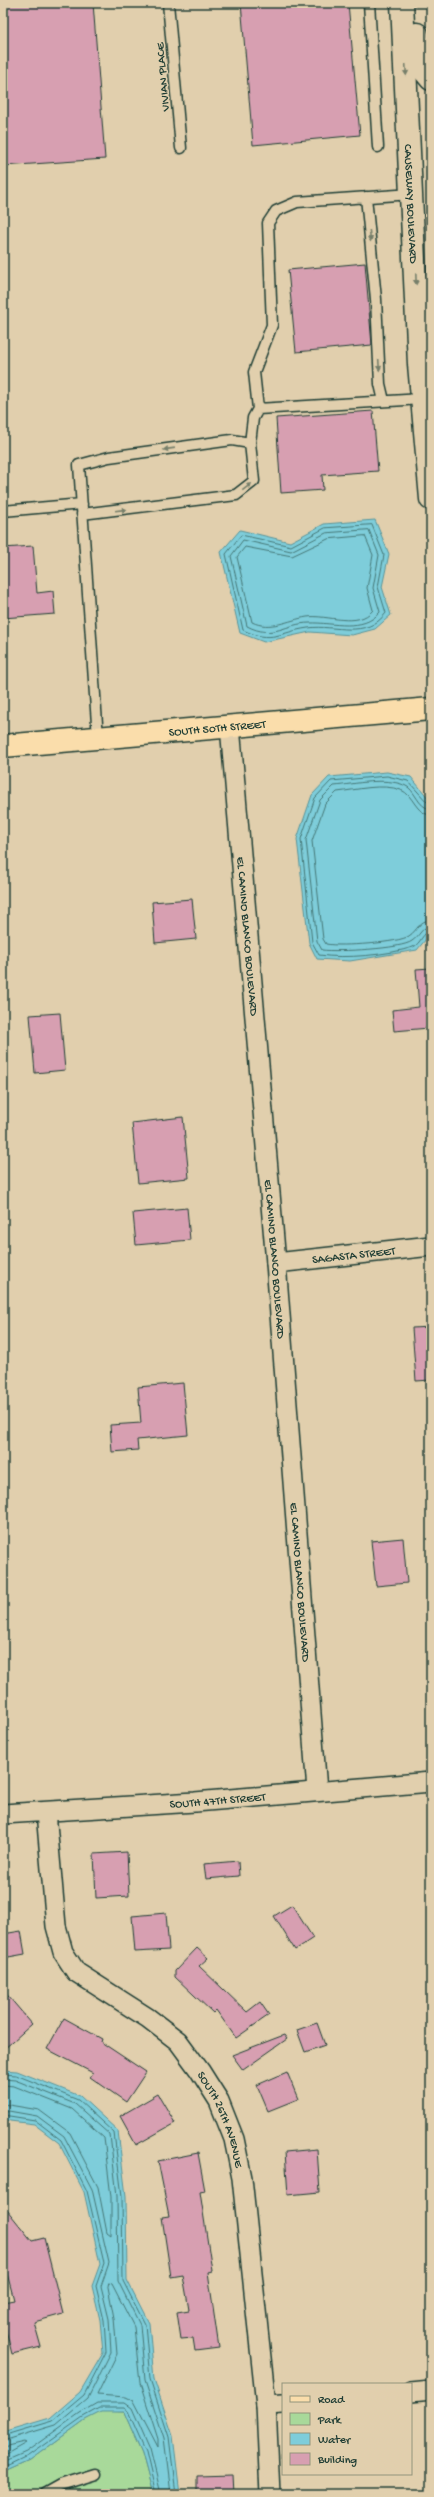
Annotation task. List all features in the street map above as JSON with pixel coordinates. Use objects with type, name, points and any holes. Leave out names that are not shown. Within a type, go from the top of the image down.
[{"type":"main road","name":"CAUSEWAY BOULEVARD","points":[[402,3],[422,399],[431,500]]},
{"type":"main road","points":[[416,3],[418,50],[421,67],[431,79]]},
{"type":"main road","name":"SOUTH 50TH STREET","points":[[3,746],[431,709]]},
{"type":"street","name":"EL CAMINO BLANCO BOULEVARD","points":[[230,726],[276,1263],[316,1791]]},
{"type":"street","name":"SAGASTA STREET","points":[[276,1263],[431,1246]]},
{"type":"street","name":"SOUTH 47TH STREET","points":[[3,1814],[46,1812],[431,1782]]},
{"type":"street","name":"SOUTH 26TH AVENUE","points":[[46,1812],[56,1926],[62,1952],[76,1972],[148,2018],[178,2041],[200,2070],[219,2102],[234,2139],[242,2178],[275,2405],[270,2494]]},
{"type":"street","points":[[412,2392],[431,2390]]},
{"type":"lane","name":"VIVIAN PLACE","points":[[168,3],[181,148]]},
{"type":"lane","points":[[369,3],[378,147]]},
{"type":"lane","points":[[3,511],[82,509],[236,495],[254,481],[250,442],[253,418],[258,410],[254,372],[272,325],[268,223],[276,212],[297,202],[412,194]]},
{"type":"lane","points":[[366,197],[376,299],[380,384],[384,401]]},
{"type":"lane","points":[[258,410],[422,399]]},
{"type":"lane","points":[[98,738],[79,465],[109,457],[232,440],[250,442]]},
{"type":"lane","points":[[44,2494],[60,2485],[96,2474]]},
{"type":"green space","points":[[101,2411],[124,2412],[142,2453],[153,2494],[3,2494],[3,2472],[30,2460],[85,2420]]},
{"type":"water","points":[[375,520],[389,554],[382,587],[391,615],[375,629],[352,635],[310,632],[264,642],[240,633],[221,552],[240,530],[290,542],[324,524]]},
{"type":"water","points":[[387,772],[411,777],[429,799],[431,812],[431,933],[417,950],[350,961],[317,959],[309,943],[297,839],[312,795],[329,777]]},
{"type":"water","points":[[3,2070],[17,2071],[80,2096],[118,2131],[126,2196],[127,2280],[149,2323],[154,2379],[173,2436],[180,2494],[153,2494],[142,2453],[124,2412],[101,2412],[85,2420],[30,2460],[3,2472],[3,2432],[50,2418],[80,2392],[103,2353],[100,2320],[92,2286],[100,2264],[84,2192],[59,2143],[34,2124],[10,2121],[3,2118]]},
{"type":"building","points":[[3,3],[93,3],[105,159],[3,166]]},
{"type":"building","points":[[241,3],[348,3],[360,135],[253,145]]},
{"type":"building","points":[[365,263],[372,345],[296,352],[288,270]]},
{"type":"building","points":[[373,411],[378,471],[322,475],[323,490],[281,493],[276,418]]},
{"type":"building","points":[[33,546],[37,593],[53,591],[55,614],[3,618],[3,548]]},
{"type":"building","points":[[192,899],[196,939],[155,943],[152,902]]},
{"type":"building","points":[[431,968],[429,1028],[394,1031],[392,1010],[419,1007],[416,969]]},
{"type":"building","points":[[60,1013],[65,1070],[35,1073],[30,1015]]},
{"type":"building","points":[[183,1117],[189,1178],[138,1183],[132,1123]]},
{"type":"building","points":[[187,1208],[190,1240],[136,1245],[133,1213]]},
{"type":"building","points":[[431,1327],[431,1380],[416,1381],[412,1328]]},
{"type":"building","points":[[183,1383],[188,1435],[137,1440],[138,1450],[112,1452],[110,1425],[141,1423],[138,1387]]},
{"type":"building","points":[[403,1538],[407,1583],[376,1586],[371,1541]]},
{"type":"building","points":[[127,1852],[129,1896],[96,1898],[94,1854]]},
{"type":"building","points":[[238,1861],[239,1876],[206,1879],[204,1864]]},
{"type":"building","points":[[292,1905],[313,1938],[295,1950],[274,1916]]},
{"type":"building","points":[[166,1913],[169,1950],[135,1952],[132,1916]]},
{"type":"building","points":[[21,1931],[25,1954],[3,1958],[3,1934]]},
{"type":"building","points":[[197,1948],[208,1958],[199,1966],[247,2012],[260,2002],[269,2015],[236,2038],[216,2010],[213,2013],[175,1977],[175,1971]]},
{"type":"building","points":[[3,1990],[32,2024],[3,2050]]},
{"type":"building","points":[[64,2018],[102,2039],[101,2042],[146,2072],[126,2102],[90,2077],[93,2073],[47,2049]]},
{"type":"building","points":[[317,2023],[325,2045],[305,2052],[297,2030]]},
{"type":"building","points":[[284,2035],[287,2039],[243,2070],[232,2055]]},
{"type":"building","points":[[287,2072],[298,2099],[268,2111],[257,2085]]},
{"type":"building","points":[[158,2094],[175,2123],[136,2145],[120,2116]]},
{"type":"building","points":[[317,2149],[320,2192],[288,2195],[285,2152]]},
{"type":"building","points":[[198,2153],[205,2191],[200,2192],[212,2271],[208,2272],[219,2348],[195,2351],[193,2338],[181,2339],[177,2312],[189,2310],[183,2275],[171,2277],[162,2217],[169,2216],[158,2161]]},
{"type":"building","points":[[3,2205],[32,2241],[44,2238],[63,2314],[34,2322],[41,2347],[12,2354],[3,2318],[3,2302],[14,2300],[3,2258]]},
{"type":"building","points":[[232,2475],[233,2494],[197,2494],[197,2476]]}]
